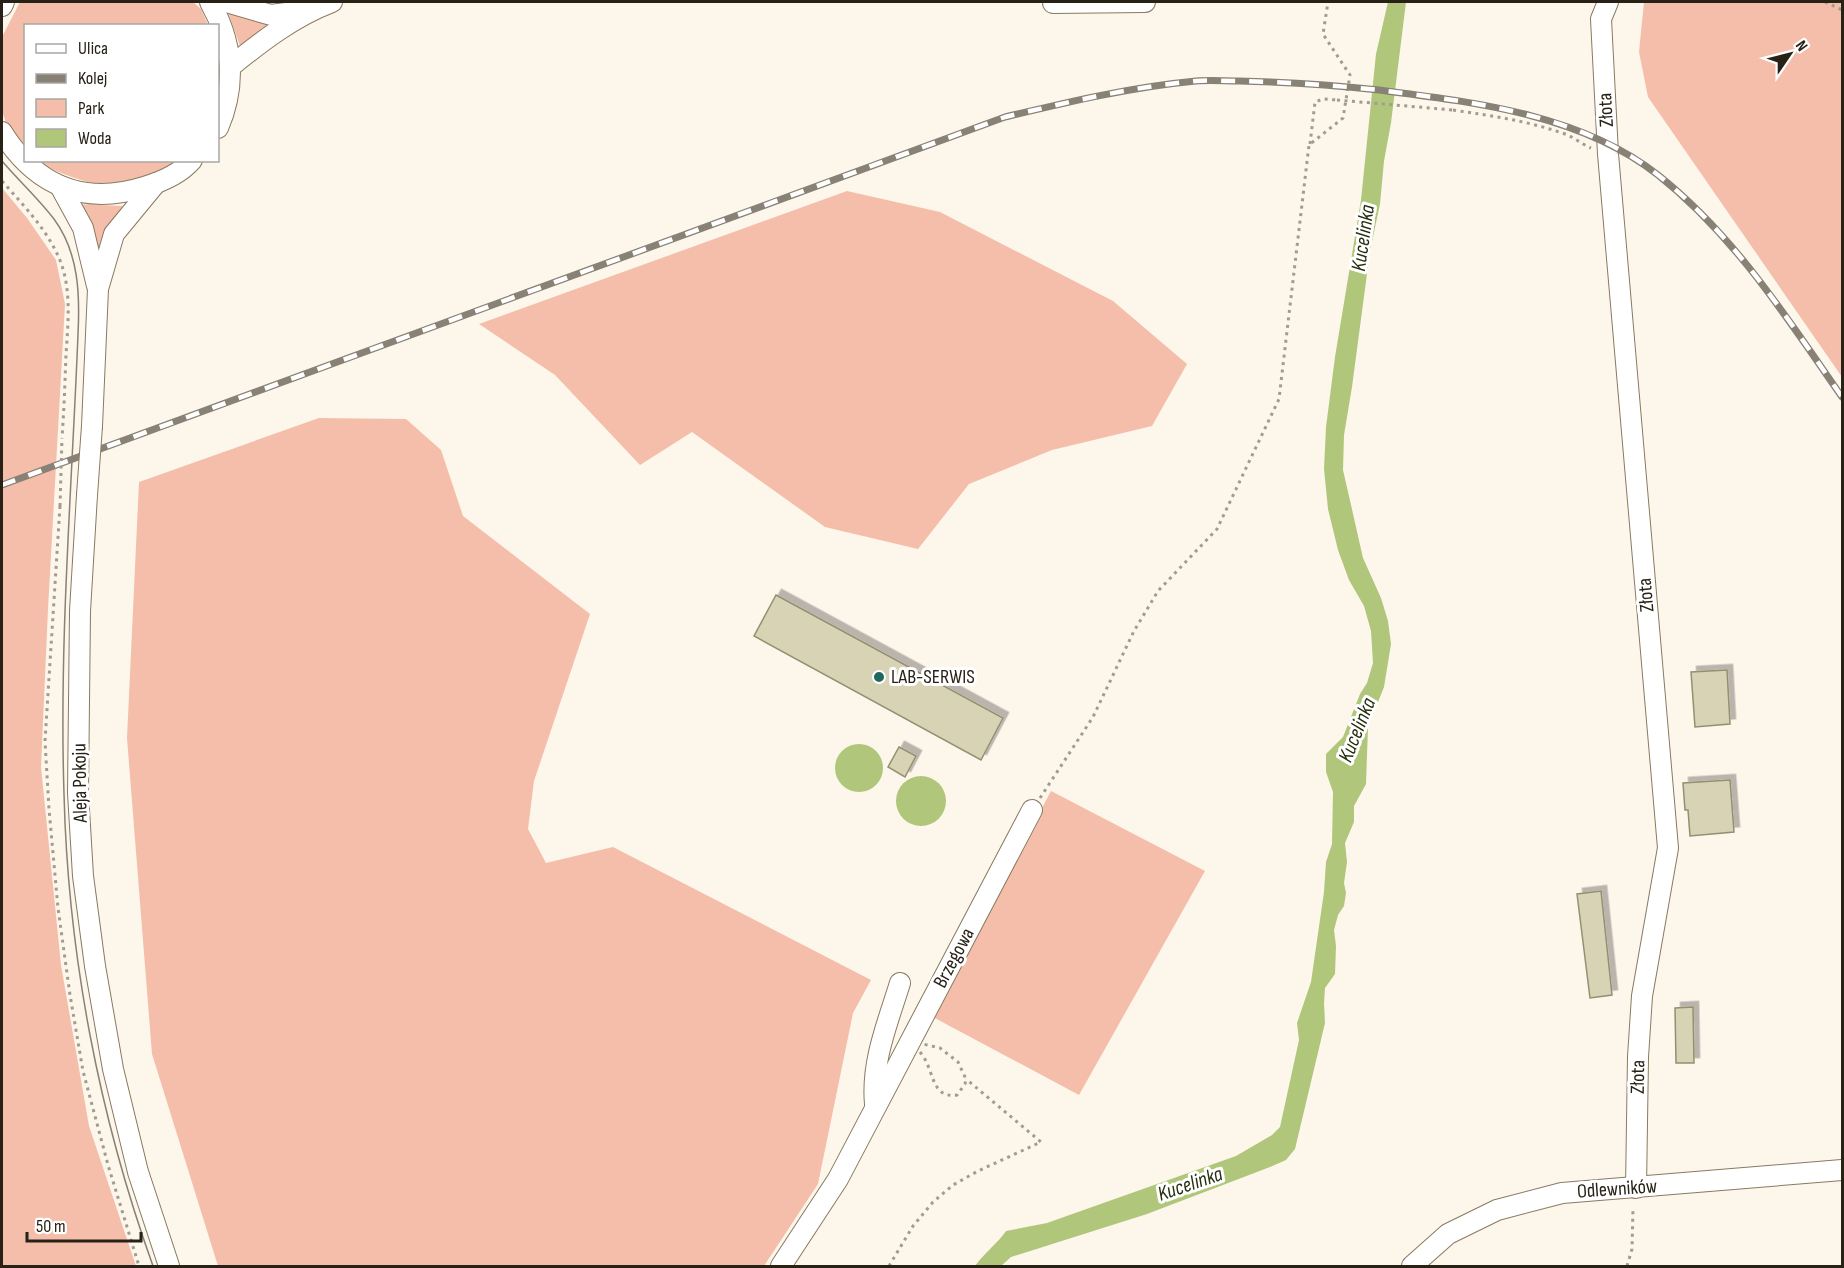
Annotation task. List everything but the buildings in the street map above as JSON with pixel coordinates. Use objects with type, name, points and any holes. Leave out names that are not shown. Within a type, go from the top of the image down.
[{"type":"street","points":[[2,6],[4,2]]},
{"type":"street","points":[[210,2],[227,40],[230,67],[230,90],[219,126]]},
{"type":"street","points":[[226,2],[271,15],[311,10]]},
{"type":"street","points":[[230,67],[280,28],[311,10],[332,2]]},
{"type":"street","points":[[1053,3],[1145,2]]},
{"type":"street","name":"Złota","points":[[1608,2],[1601,20],[1608,154],[1668,848],[1642,996],[1638,1057],[1636,1188]]},
{"type":"street","points":[[2,132],[15,153],[24,162]]},
{"type":"street","points":[[24,162],[35,172],[60,186],[99,195],[125,193],[156,183],[170,177],[189,162]]},
{"type":"street","name":"Aleja Pokoju","points":[[156,183],[114,234],[98,289],[80,611],[78,770],[83,876],[95,966],[113,1069],[138,1172],[169,1266]]},
{"type":"street","name":"Aleja Pokoju","points":[[60,186],[83,228],[98,289]]},
{"type":"street","name":"Brzegowa","points":[[781,1266],[838,1179],[1032,810]]},
{"type":"street","name":"Brzegowa","points":[[875,1106],[873,1088],[878,1052],[900,983]]},
{"type":"street","name":"Odlewników","points":[[1412,1266],[1448,1234],[1497,1210],[1562,1192],[1636,1188],[1842,1170]]},
{"type":"path","points":[[1310,145],[1343,118],[1350,75],[1323,34],[1328,2]]},
{"type":"path","points":[[1824,2],[1842,10]]},
{"type":"path","points":[[1032,810],[1093,717],[1134,630],[1158,591],[1217,529],[1279,399],[1315,102],[1323,99],[1337,100],[1453,110],[1519,119],[1566,134],[1581,145],[1608,154]]},
{"type":"path","points":[[2,181],[46,232],[60,259],[65,278],[68,297],[68,326],[60,506]]},
{"type":"path","points":[[889,1266],[913,1226],[933,1202],[953,1185],[1041,1142],[966,1079],[958,1062],[948,1053],[929,1044],[910,1041]]},
{"type":"path","points":[[910,1041],[923,1056],[941,1093],[949,1097],[957,1095],[966,1079]]},
{"type":"path","points":[[1627,1266],[1632,1249],[1633,1209]]},
{"type":"green space","points":[[20,2],[193,2],[201,9],[208,24],[24,24],[24,148],[6,123],[2,111],[2,37]]},
{"type":"green space","points":[[1644,2],[1842,2],[1842,377],[1648,97],[1639,52]]},
{"type":"green space","points":[[228,12],[268,24],[240,56],[240,46]]},
{"type":"green space","points":[[40,162],[177,162],[156,174],[113,185],[96,184],[74,178]]},
{"type":"green space","points":[[2,188],[27,218],[56,260],[65,304],[41,767],[61,965],[89,1126],[136,1266],[2,1266]]},
{"type":"green space","points":[[847,191],[940,212],[1113,301],[1187,364],[1152,426],[1052,450],[969,484],[918,549],[825,527],[692,432],[640,465],[555,375],[479,324]]},
{"type":"green space","points":[[77,204],[123,206],[100,252],[97,253]]},
{"type":"green space","points":[[319,418],[406,419],[441,450],[463,516],[590,614],[534,781],[528,829],[546,863],[613,847],[871,980],[853,1013],[818,1184],[764,1266],[218,1266],[152,1054],[127,738],[139,482]]},
{"type":"green space","points":[[1051,791],[1205,871],[1079,1095],[931,1016]]},
{"type":"water","name":"Kucelinka","points":[[1388,2],[1406,2],[1380,204],[1370,251],[1344,435],[1343,470],[1363,558],[1381,598],[1388,621],[1391,644],[1384,687],[1368,727],[1366,784],[1354,806],[1354,822],[1345,843],[1346,893],[1344,906],[1338,915],[1334,930],[1335,974],[1325,988],[1325,1023],[1295,1149],[1286,1160],[1147,1214],[1011,1257],[1001,1266],[975,1266],[1006,1231],[1047,1223],[1236,1156],[1272,1135],[1280,1127],[1299,1040],[1297,1023],[1311,982],[1326,862],[1332,844],[1333,792],[1326,772],[1326,754],[1343,737],[1360,694],[1367,683],[1373,663],[1371,631],[1364,606],[1349,580],[1338,550],[1328,509],[1324,469],[1326,427],[1335,357],[1361,200],[1376,54]]},
{"type":"water","points":[[854,744],[864,744],[876,751],[883,763],[883,773],[876,785],[864,792],[854,792],[839,781],[835,773],[835,763],[846,748]]},
{"type":"water","points":[[916,776],[926,776],[939,783],[946,796],[946,806],[939,819],[926,826],[916,826],[907,822],[900,815],[896,806],[896,796],[900,787],[907,780]]},
{"type":"tram line","points":[[2,161],[42,204],[62,232],[73,260],[78,289],[79,319],[63,679],[67,854],[80,974],[102,1093],[134,1209],[153,1266]]},
{"type":"railway","points":[[2,485],[1005,117],[1124,91],[1201,81],[1326,85],[1379,90],[1488,106],[1561,124],[1628,154],[1686,199],[1736,251],[1842,397]]},
{"type":"place","name":"LAB-SERWIS","points":[[879,677]]}]
